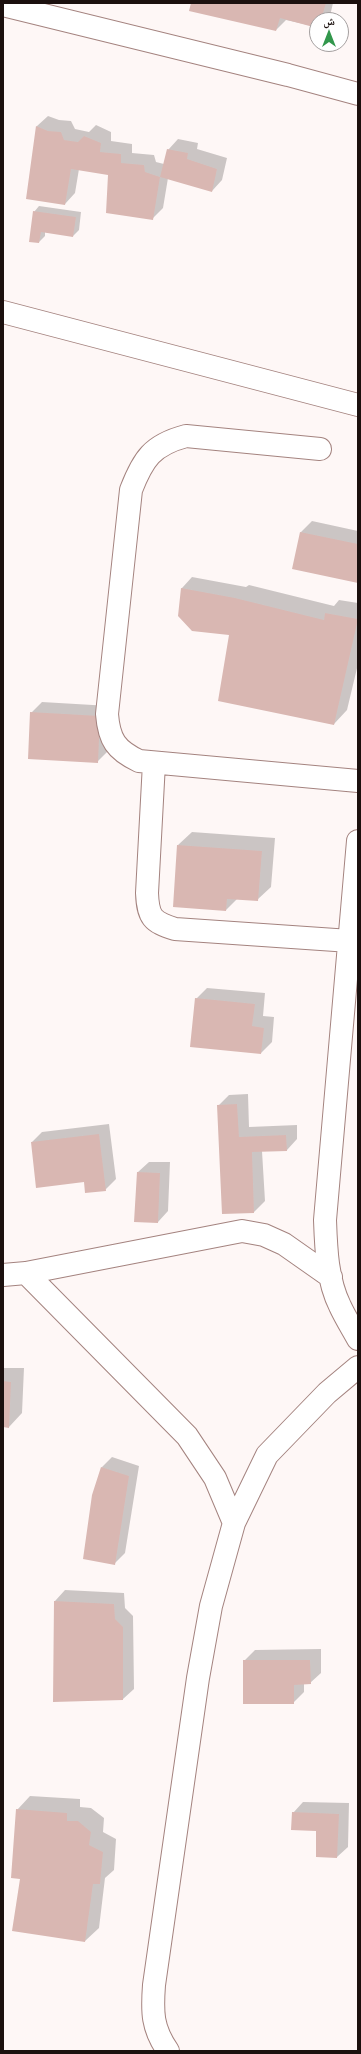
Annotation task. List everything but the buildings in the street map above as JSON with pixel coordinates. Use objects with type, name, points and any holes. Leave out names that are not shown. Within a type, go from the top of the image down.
[{"type":"street","points":[[3,4],[288,75],[358,94]]},
{"type":"street","points":[[3,312],[358,405]]},
{"type":"street","points":[[320,449],[186,436],[168,441],[152,453],[140,468],[131,490],[107,714],[108,730],[114,744],[125,754],[139,761],[358,781]]},
{"type":"street","points":[[154,763],[147,893],[148,910],[159,924],[175,930],[350,941]]},
{"type":"street","points":[[358,841],[324,1220],[326,1248],[331,1277],[339,1304],[358,1339]]},
{"type":"street","points":[[3,1275],[26,1273],[242,1231],[264,1235],[284,1244],[331,1277]]},
{"type":"street","points":[[26,1273],[187,1436],[216,1478],[234,1523]]},
{"type":"street","points":[[168,2051],[158,2037],[152,2011],[154,1984],[198,1678],[211,1606],[234,1523],[267,1455],[327,1393],[358,1367]]}]
